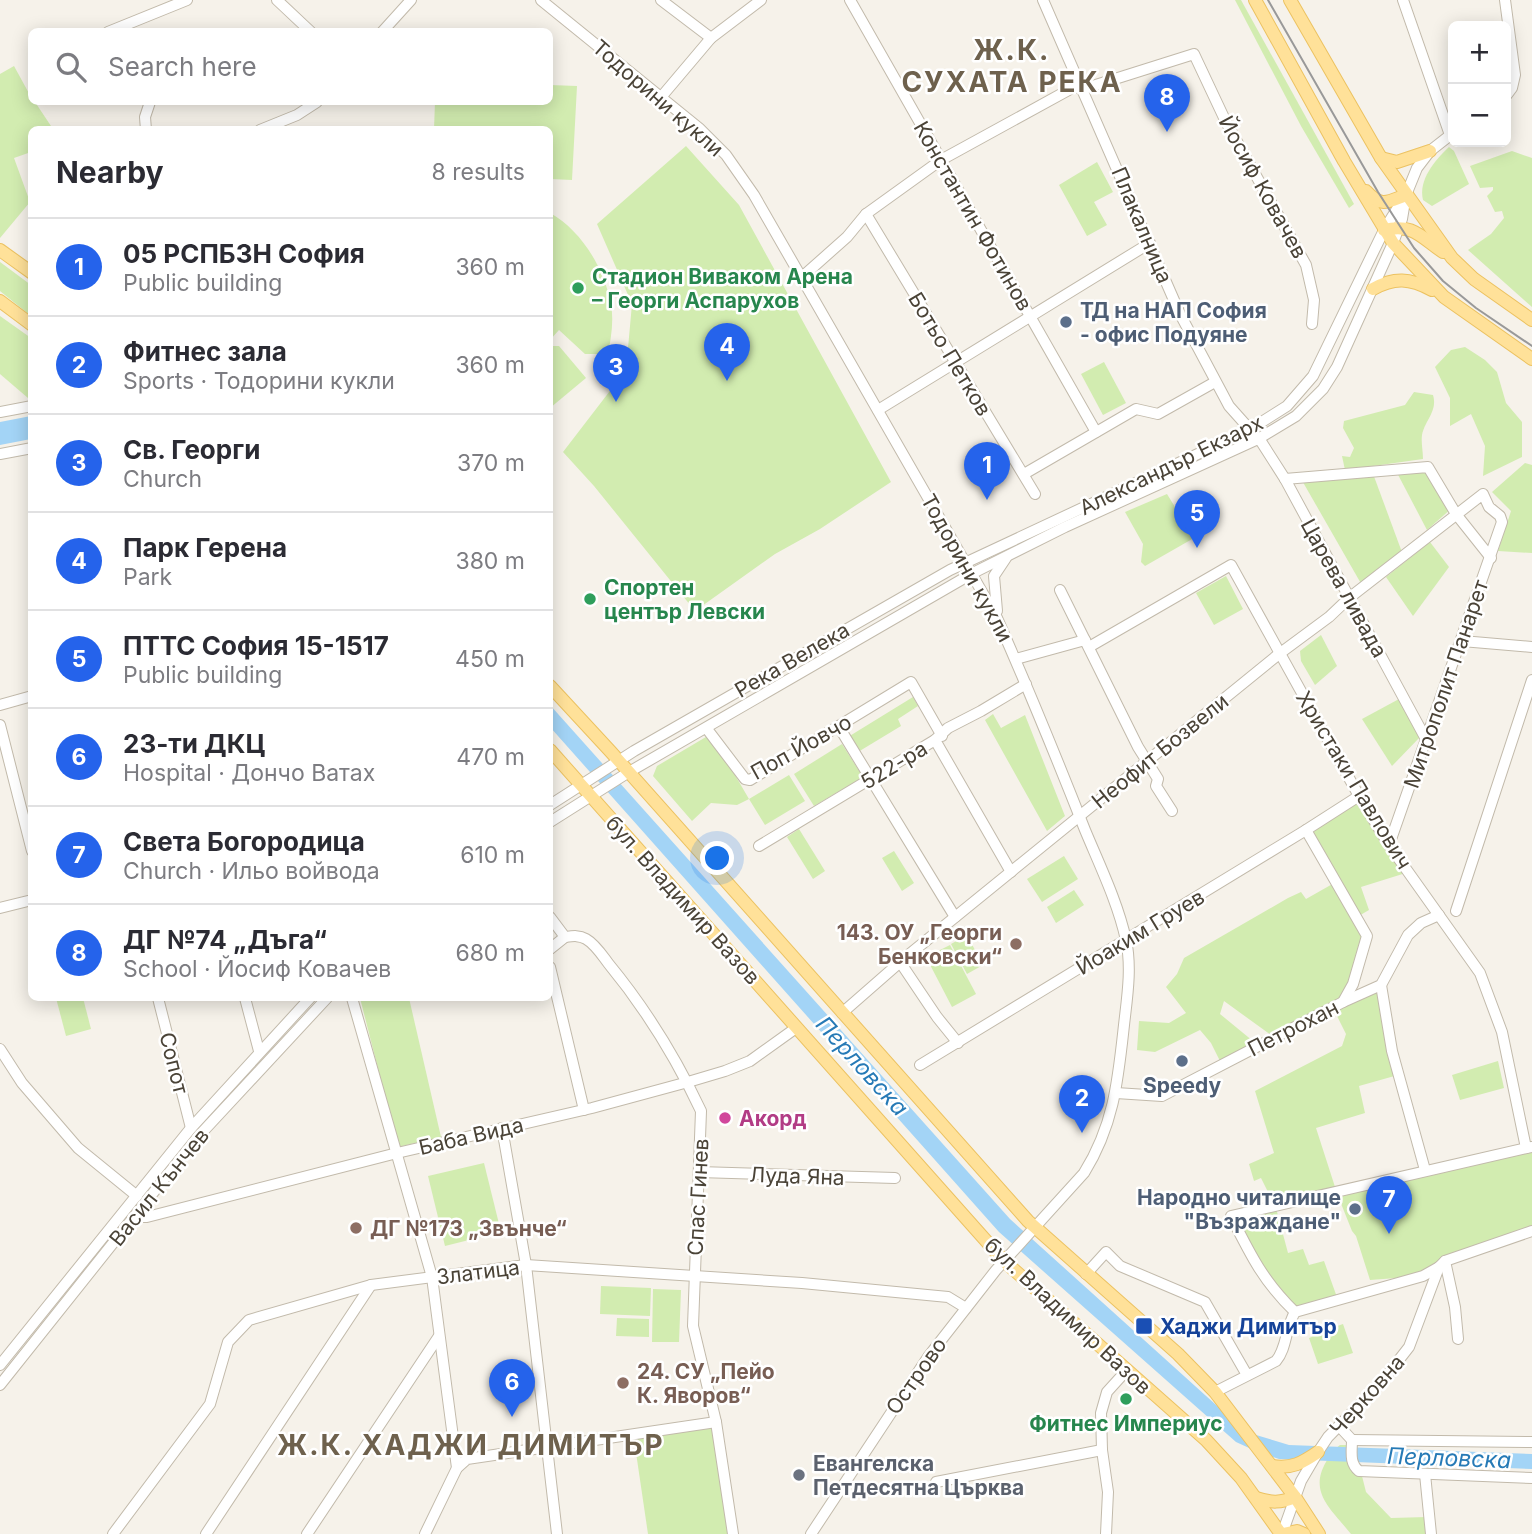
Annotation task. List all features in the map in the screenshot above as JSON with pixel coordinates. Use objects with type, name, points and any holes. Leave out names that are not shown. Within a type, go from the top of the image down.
[{"type":"main road","points":[[1255,0],[1384,230],[1444,297]]},
{"type":"main road","points":[[1290,0],[1381,158],[1452,258]]},
{"type":"main road","points":[[1381,158],[1397,162],[1430,151]]},
{"type":"main road","points":[[1356,181],[1381,203],[1406,195]]},
{"type":"main road","points":[[1384,230],[1399,227],[1412,230],[1532,320]]},
{"type":"main road","points":[[0,250],[28,270]]},
{"type":"main road","points":[[1373,289],[1397,279],[1422,285],[1444,297],[1532,359]]},
{"type":"main road","points":[[0,301],[28,322]]},
{"type":"main road","name":"бул. Владимир Вазов","points":[[553,690],[614,763],[842,1013],[1032,1231],[1178,1354],[1215,1392],[1272,1465],[1320,1534]]},
{"type":"main road","name":"бул. Владимир Вазов","points":[[553,753],[595,794],[796,1028],[1009,1257],[1126,1371],[1206,1440],[1256,1498],[1282,1534]]},
{"type":"main road","points":[[1272,1465],[1287,1468],[1297,1466],[1318,1451]]},
{"type":"main road","points":[[1256,1498],[1281,1502],[1295,1497]]},
{"type":"main road","points":[[1282,1534],[1297,1531],[1304,1534]]},
{"type":"street","points":[[135,27],[187,0]]},
{"type":"street","points":[[277,0],[307,28]]},
{"type":"street","points":[[386,28],[411,0]]},
{"type":"street","name":"Тодорини кукли","points":[[541,0],[700,129],[726,155],[754,195],[967,561],[997,618],[1080,817],[1126,940],[1129,968],[1116,1093],[1105,1133],[1095,1155],[1084,1173],[1032,1231]]},
{"type":"street","points":[[661,0],[711,38]]},
{"type":"street","points":[[662,96],[711,38],[761,0]]},
{"type":"street","name":"Константин Фотинов","points":[[850,0],[1096,432]]},
{"type":"street","name":"Плакалница","points":[[1044,0],[1180,314],[1229,406],[1253,435]]},
{"type":"street","points":[[1403,0],[1448,123]]},
{"type":"street","points":[[1504,0],[1515,75],[1511,89]]},
{"type":"street","name":"Йосиф Ковачев","points":[[1083,89],[1194,54],[1226,122],[1306,265],[1314,300],[1312,324]]},
{"type":"street","points":[[802,278],[847,237],[866,214],[941,160],[1074,87],[1083,89]]},
{"type":"street","points":[[146,126],[149,105]]},
{"type":"street","points":[[270,126],[297,115],[312,105]]},
{"type":"street","points":[[1406,195],[1417,169],[1430,151],[1448,137]]},
{"type":"street","name":"Александър Екзарх","points":[[967,561],[1296,416],[1323,389],[1337,367],[1394,243],[1406,195]]},
{"type":"street","name":"Александър Екзарх","points":[[973,573],[1253,435],[1287,406],[1313,376],[1384,230],[1406,195]]},
{"type":"street","name":"Ботьо Петков","points":[[866,214],[1035,494]]},
{"type":"street","points":[[878,410],[1150,243]]},
{"type":"street","points":[[1024,474],[1136,409],[1158,414],[1215,382]]},
{"type":"street","points":[[0,412],[28,407]]},
{"type":"street","name":"Царева ливада","points":[[1253,435],[1285,480],[1427,741]]},
{"type":"street","points":[[0,454],[28,449]]},
{"type":"street","points":[[1285,480],[1429,467],[1456,514],[1491,558]]},
{"type":"street","name":"Неофит Бозвели","points":[[842,1013],[955,917],[1456,514],[1483,494],[1489,507],[1500,516],[1502,522]]},
{"type":"street","name":"Митрополит Панарет","points":[[1390,845],[1502,522]]},
{"type":"street","points":[[997,618],[994,576],[1010,553]]},
{"type":"street","name":"Река Велека","points":[[614,763],[967,561]]},
{"type":"street","name":"Христаки Павлович","points":[[1016,659],[1087,643],[1231,565],[1359,796],[1480,973],[1494,1007],[1509,1058],[1529,1147]]},
{"type":"street","name":"Река Велека","points":[[625,775],[973,573]]},
{"type":"street","points":[[1060,590],[1158,779],[1156,786],[1172,811]]},
{"type":"street","points":[[1462,641],[1532,647]]},
{"type":"street","points":[[1456,911],[1532,680]]},
{"type":"street","name":"Поп Йовчо","points":[[707,729],[747,781],[911,682],[938,738]]},
{"type":"street","name":"522-ра","points":[[759,846],[938,738],[948,728],[1026,684]]},
{"type":"street","points":[[0,705],[28,697]]},
{"type":"street","points":[[0,725],[28,835]]},
{"type":"street","points":[[839,727],[955,917]]},
{"type":"street","points":[[938,738],[1011,872]]},
{"type":"street","points":[[553,803],[614,763]]},
{"type":"street","points":[[553,820],[625,775]]},
{"type":"street","name":"Йоаким Груев","points":[[920,1065],[1359,796]]},
{"type":"street","points":[[1306,830],[1367,936],[1353,984],[1343,1002]]},
{"type":"street","points":[[0,908],[28,901]]},
{"type":"street","points":[[1425,1170],[1392,1051],[1381,985],[1408,935],[1429,917],[1439,915]]},
{"type":"street","points":[[553,922],[565,937],[553,947]]},
{"type":"street","name":"Спас Гинев","points":[[565,937],[575,935],[589,940],[655,1024],[701,1111],[693,1326],[716,1422],[733,1534]]},
{"type":"street","points":[[900,962],[958,1043]]},
{"type":"street","points":[[553,980],[584,1110]]},
{"type":"street","name":"Петрохан","points":[[1116,1093],[1162,1096],[1381,985]]},
{"type":"street","name":"Сопот","points":[[159,1001],[191,1128]]},
{"type":"street","points":[[246,1001],[259,1051]]},
{"type":"street","name":"Васил Кънчев","points":[[0,1365],[191,1128],[307,1001]]},
{"type":"street","name":"Васил Кънчев","points":[[0,1385],[196,1139],[324,1001]]},
{"type":"street","points":[[353,1001],[432,1278],[457,1468]]},
{"type":"street","name":"Баба Вида","points":[[134,1217],[147,1217],[688,1082],[750,1061],[796,1028]]},
{"type":"street","points":[[0,1049],[22,1083],[78,1148],[137,1196]]},
{"type":"street","points":[[502,1128],[526,1265],[557,1534]]},
{"type":"street","points":[[1295,1312],[1258,1270],[1231,1216],[1529,1147]]},
{"type":"street","name":"Луда Яна","points":[[699,1172],[895,1178]]},
{"type":"street","name":"Острово","points":[[811,1534],[919,1369],[966,1308],[1032,1231]]},
{"type":"street","points":[[1215,1392],[1276,1361],[1283,1353],[1285,1334],[1295,1312],[1412,1279],[1442,1264],[1532,1231]]},
{"type":"street","points":[[1086,1274],[1106,1252],[1120,1266],[1205,1301],[1247,1375]]},
{"type":"street","points":[[1442,1264],[1455,1307],[1458,1339]]},
{"type":"street","name":"Черковна","points":[[1282,1534],[1295,1497],[1318,1451],[1404,1357],[1442,1264]]},
{"type":"street","name":"Златица","points":[[113,1534],[210,1404],[228,1342],[249,1320],[371,1285],[526,1265],[802,1283],[948,1297],[966,1308]]},
{"type":"street","points":[[206,1534],[371,1285]]},
{"type":"street","points":[[307,1534],[439,1336]]},
{"type":"street","points":[[1237,1356],[1252,1364],[1276,1361]]},
{"type":"street","points":[[1105,1533],[1108,1492],[1100,1426],[1103,1401],[1126,1371]]},
{"type":"street","points":[[425,1534],[457,1468],[467,1459],[716,1422]]},
{"type":"street","points":[[1339,1426],[1352,1440],[1352,1460],[1359,1471],[1532,1478]]},
{"type":"street","points":[[1352,1440],[1532,1442]]},
{"type":"street","points":[[936,1482],[1102,1450]]},
{"type":"street","points":[[1425,1474],[1431,1534]]},
{"type":"green space","points":[[1235,0],[1241,0],[1354,204],[1349,208],[1301,126]]},
{"type":"green space","points":[[14,66],[28,92],[28,105],[37,105],[51,126],[28,126],[28,153],[14,158],[28,196],[28,204],[0,238],[0,74]]},
{"type":"green space","points":[[553,85],[577,86],[572,180],[553,179],[553,126],[434,126],[435,105],[553,105]]},
{"type":"green space","points":[[686,146],[739,205],[891,482],[820,529],[775,554],[695,611],[594,486],[563,452],[626,370],[632,304],[597,224]]},
{"type":"green space","points":[[1449,147],[1454,151],[1469,184],[1432,206],[1423,200],[1422,193],[1425,178],[1433,164]]},
{"type":"green space","points":[[1512,151],[1532,158],[1532,307],[1468,250],[1491,234],[1504,218],[1502,211],[1495,212],[1487,196],[1493,187],[1480,188],[1470,166]]},
{"type":"green space","points":[[1097,162],[1113,192],[1094,202],[1107,225],[1087,236],[1059,185]]},
{"type":"green space","name":"Стадион Виваком Арена – Георги Аспарухов","points":[[553,215],[572,229],[581,240],[603,278],[612,311],[608,354],[585,354],[559,330],[553,337]]},
{"type":"green space","points":[[0,262],[28,283],[28,314],[0,291]]},
{"type":"green space","points":[[0,316],[28,336],[28,398],[0,374]]},
{"type":"green space","name":"Стадион Виваком Арена – Георги Аспарухов","points":[[553,346],[559,346],[586,378],[553,406]]},
{"type":"green space","points":[[1465,347],[1497,372],[1506,403],[1522,422],[1522,457],[1483,476],[1485,446],[1471,414],[1450,426],[1450,398],[1435,367],[1451,350]]},
{"type":"green space","points":[[1104,362],[1126,403],[1103,415],[1081,374]]},
{"type":"green space","points":[[1414,392],[1433,395],[1434,401],[1433,411],[1422,435],[1423,459],[1345,470],[1342,456],[1350,457],[1354,448],[1343,428],[1344,421],[1405,405]]},
{"type":"green space","points":[[1525,463],[1532,465],[1532,553],[1498,551],[1511,511],[1492,492]]},
{"type":"green space","points":[[1428,467],[1452,508],[1427,530],[1395,469]]},
{"type":"green space","points":[[1372,471],[1403,555],[1363,587],[1300,477]]},
{"type":"green space","points":[[1167,494],[1194,538],[1145,566],[1141,562],[1143,544],[1125,512]]},
{"type":"green space","points":[[1430,542],[1449,567],[1413,616],[1386,577]]},
{"type":"green space","points":[[1226,576],[1243,609],[1214,625],[1196,593]]},
{"type":"green space","points":[[1321,635],[1337,666],[1315,685],[1301,661],[1300,651]]},
{"type":"green space","points":[[913,697],[918,706],[898,719],[901,726],[858,752],[848,737]]},
{"type":"green space","points":[[1399,699],[1421,736],[1392,766],[1362,719]]},
{"type":"green space","points":[[993,714],[1001,728],[1025,715],[1065,816],[1047,831],[985,720]]},
{"type":"green space","points":[[711,734],[749,799],[737,805],[711,803],[692,821],[653,776],[657,766]]},
{"type":"green space","points":[[842,744],[863,777],[814,806],[794,774]]},
{"type":"green space","points":[[789,775],[805,801],[765,825],[749,799]]},
{"type":"green space","points":[[1359,796],[1409,872],[1361,887],[1369,910],[1357,917],[1364,930],[1344,1001],[1381,985],[1398,1075],[1359,1086],[1365,1113],[1316,1128],[1336,1190],[1532,1147],[1532,1231],[1423,1276],[1370,1280],[1356,1236],[1336,1191],[1276,1208],[1288,1253],[1303,1249],[1309,1265],[1324,1261],[1338,1300],[1295,1312],[1275,1292],[1231,1216],[1275,1206],[1261,1178],[1254,1181],[1249,1164],[1274,1153],[1255,1091],[1342,1046],[1346,1034],[1333,1008],[1275,1038],[1224,1001],[1220,1014],[1259,1046],[1222,1065],[1211,1043],[1200,1030],[1155,1052],[1137,1050],[1139,1021],[1169,1023],[1186,1013],[1166,987],[1177,974],[1184,958],[1288,898],[1301,892],[1306,899],[1336,882],[1306,830]]},
{"type":"green space","points":[[799,829],[825,871],[813,879],[787,837]]},
{"type":"green space","points":[[894,851],[914,883],[902,891],[882,858]]},
{"type":"green space","points":[[1064,856],[1078,879],[1042,902],[1027,879]]},
{"type":"green space","points":[[1074,890],[1084,905],[1056,923],[1047,907]]},
{"type":"green space","points":[[967,935],[983,965],[967,974],[951,944]]},
{"type":"green space","points":[[950,945],[976,994],[952,1007],[926,957]]},
{"type":"green space","points":[[57,1001],[84,1001],[91,1029],[66,1036]]},
{"type":"green space","points":[[361,1001],[410,1001],[441,1137],[398,1147]]},
{"type":"green space","points":[[1498,1061],[1504,1088],[1460,1100],[1452,1075]]},
{"type":"green space","points":[[484,1163],[501,1232],[445,1246],[428,1176]]},
{"type":"green space","points":[[601,1286],[651,1288],[650,1316],[600,1314]]},
{"type":"green space","points":[[653,1289],[681,1290],[679,1342],[652,1342]]},
{"type":"green space","points":[[617,1318],[649,1319],[649,1337],[616,1336]]},
{"type":"green space","points":[[1343,1324],[1353,1353],[1318,1364],[1309,1338]]},
{"type":"green space","points":[[713,1427],[729,1534],[648,1534],[634,1439]]},
{"type":"green space","points":[[1340,1445],[1347,1445],[1362,1476],[1366,1492],[1391,1518],[1427,1517],[1428,1534],[1351,1534],[1330,1509],[1321,1492],[1321,1473],[1332,1453]]},
{"type":"water","points":[[28,417],[28,440],[0,445],[0,422]]},
{"type":"water","name":"Перловска","points":[[553,708],[1010,1219],[1246,1432],[1289,1445],[1532,1454],[1532,1469],[1279,1459],[1258,1452],[1236,1442],[999,1232],[553,730]]},
{"type":"tram line","points":[[1268,0],[1378,192],[1414,248],[1443,281],[1476,308],[1532,346]]},
{"type":"place","name":"ДГ №74 „Дъга“","points":[[1167,132]]},
{"type":"place","name":"Стадион Виваком Арена – Георги Аспарухов","points":[[578,288]]},
{"type":"place","name":"ТД на НАП София - офис Подуяне","points":[[1066,322]]},
{"type":"place","name":"Парк Герена","points":[[727,381]]},
{"type":"place","name":"Св. Георги","points":[[616,402]]},
{"type":"place","name":"05 РСПБЗН София","points":[[987,500]]},
{"type":"place","name":"ПТТС София 15-1517","points":[[1197,548]]},
{"type":"place","name":"Спортен център Левски","points":[[590,599]]},
{"type":"place","name":"143. ОУ „Георги Бенковски“","points":[[1016,944]]},
{"type":"place","name":"Speedy","points":[[1182,1061]]},
{"type":"place","name":"Акорд","points":[[725,1118]]},
{"type":"place","name":"Фитнес зала","points":[[1082,1133]]},
{"type":"place","name":"Народно читалище \"Възраждане\"","points":[[1355,1209]]},
{"type":"place","name":"ДГ №173 „Звънче“","points":[[356,1228]]},
{"type":"place","name":"Света Богородица","points":[[1389,1234]]},
{"type":"place","name":"Хаджи Димитър","points":[[1144,1326]]},
{"type":"place","name":"24. СУ „Пейо К. Яворов“","points":[[623,1383]]},
{"type":"place","name":"Фитнес Империус","points":[[1126,1399]]},
{"type":"place","name":"23-ти ДКЦ","points":[[512,1417]]},
{"type":"place","name":"Евангелска Петдесятна Църква","points":[[799,1475]]},
{"type":"district","name":"Ж.К. СУХАТА РЕКА","points":[[1012,66]]},
{"type":"district","name":"Ж.К. ХАДЖИ ДИМИТЪР","points":[[471,1445]]}]
